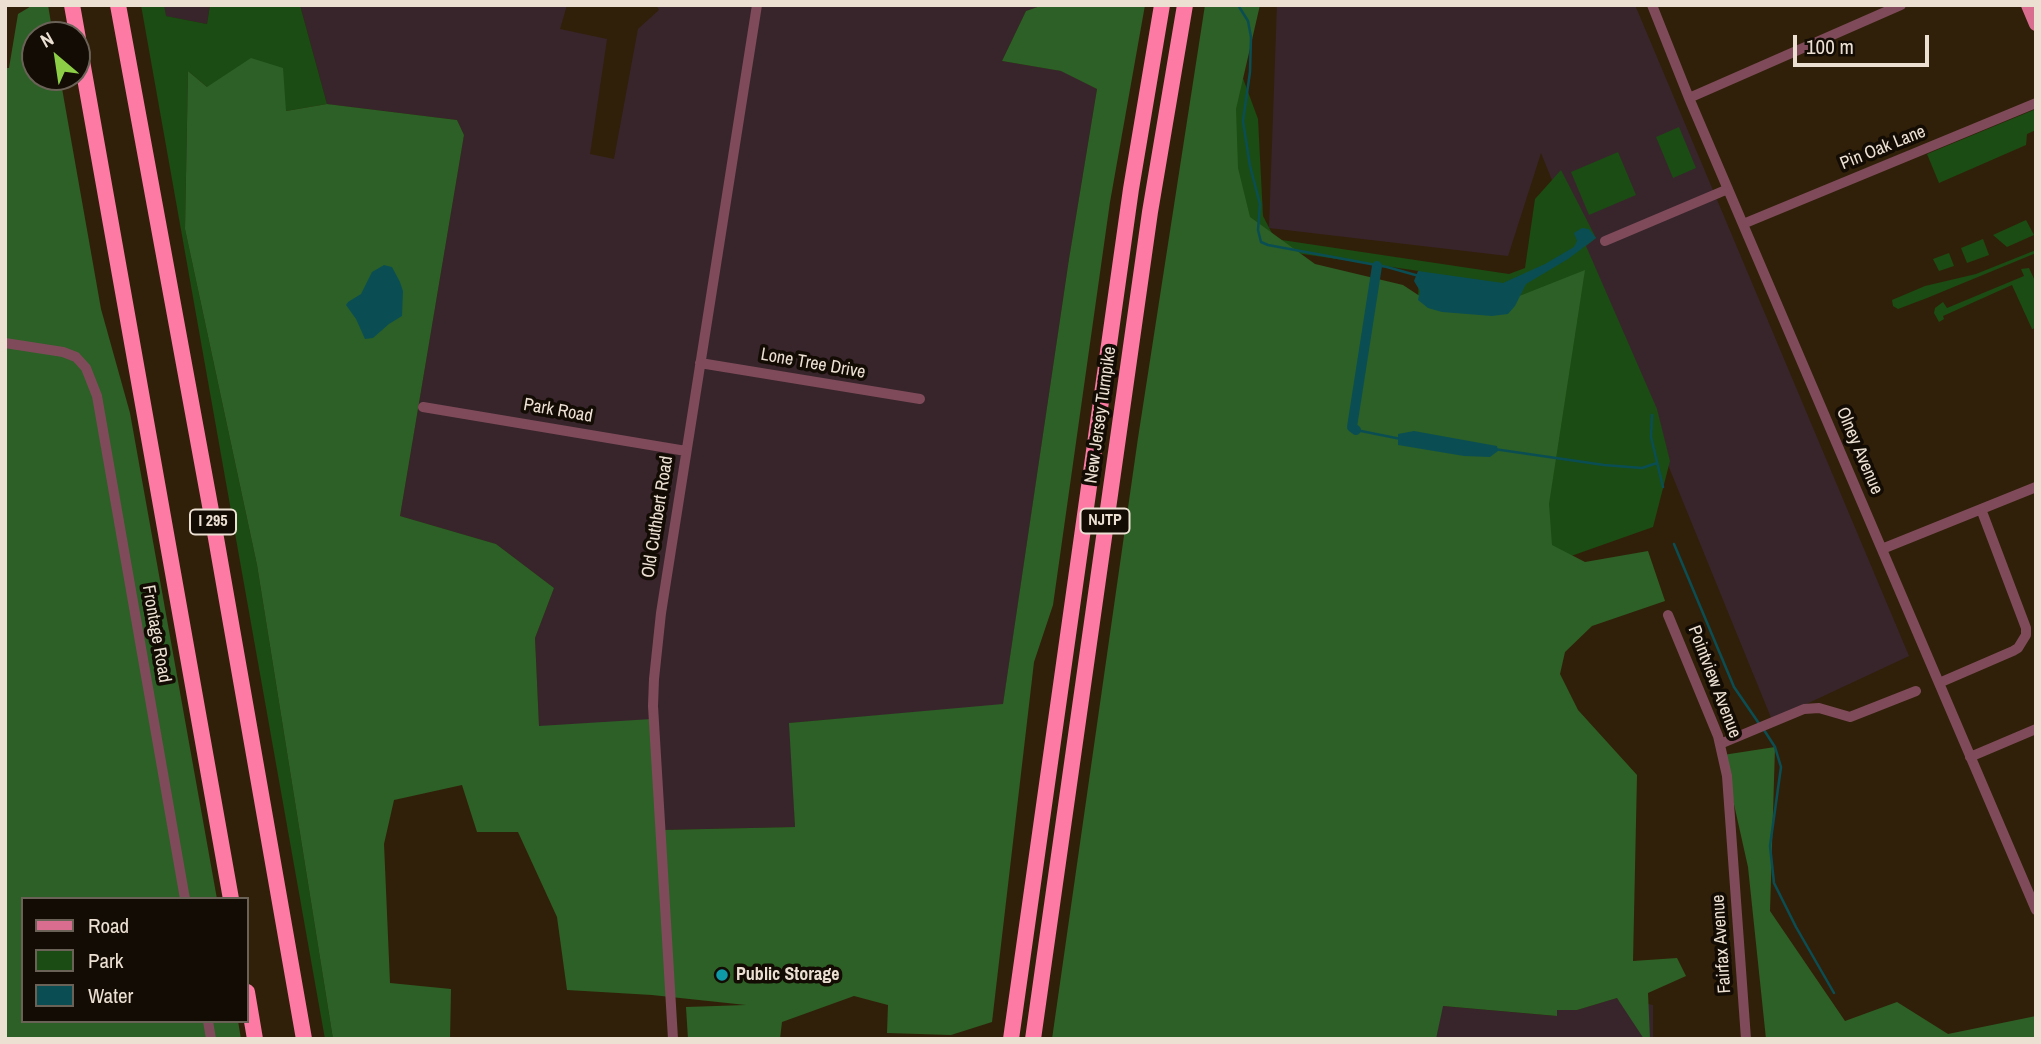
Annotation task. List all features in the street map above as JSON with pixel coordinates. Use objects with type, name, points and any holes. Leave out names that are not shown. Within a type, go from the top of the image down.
[{"type":"highway","name":"I 295","points":[[72,5],[230,897]]},
{"type":"highway","name":"I 295","points":[[118,5],[304,1039]]},
{"type":"highway","name":"New Jersey Turnpike","points":[[1011,1039],[1131,189],[1162,5]]},
{"type":"highway","name":"New Jersey Turnpike","points":[[1032,1039],[1150,212],[1185,5]]},
{"type":"highway","points":[[281,909],[312,1039]]},
{"type":"highway","points":[[248,998],[255,1039]]},
{"type":"highway","points":[[248,1018],[250,1039]]},
{"type":"street","name":"Old Cuthbert Road","points":[[673,1039],[653,706],[661,613],[757,5]]},
{"type":"street","name":"Olney Avenue","points":[[1652,5],[1689,98],[2036,910]]},
{"type":"street","points":[[1689,98],[1901,5]]},
{"type":"street","name":"Pin Oak Lane","points":[[1743,224],[2036,103]]},
{"type":"street","points":[[1605,240],[1728,189]]},
{"type":"street","name":"Frontage Road","points":[[5,343],[76,356],[90,376],[97,396],[186,897]]},
{"type":"street","name":"Lone Tree Drive","points":[[700,363],[920,399]]},
{"type":"street","name":"Park Road","points":[[423,407],[687,451]]},
{"type":"street","points":[[1882,549],[2036,486]]},
{"type":"street","points":[[1939,683],[2013,651],[2026,635],[2026,628],[1981,509]]},
{"type":"street","name":"Pointview Avenue","points":[[1668,615],[1720,744],[1727,776],[1732,846]]},
{"type":"street","points":[[1720,744],[1804,709],[1819,708],[1846,716],[1860,714],[1916,691]]},
{"type":"street","points":[[1970,757],[2036,729]]},
{"type":"street","name":"Fairfax Avenue","points":[[1732,846],[1746,1039]]},
{"type":"shaded area","points":[[164,5],[210,5],[207,24],[165,16]]},
{"type":"shaded area","points":[[300,5],[567,5],[560,29],[607,39],[590,154],[614,159],[638,29],[659,10],[656,5],[1043,5],[1026,11],[1002,61],[1062,71],[1097,89],[1003,705],[790,723],[795,827],[660,830],[539,727],[535,638],[554,588],[496,544],[400,516],[464,135],[457,120],[327,104]]},
{"type":"shaded area","points":[[1277,5],[1635,5],[1909,656],[1772,720],[1541,153],[1508,256],[1269,228]]},
{"type":"shaded area","points":[[1617,998],[1653,1005],[1653,1039],[1436,1039],[1442,1006],[1556,1016],[1556,1010],[1577,1010]]},
{"type":"green space","points":[[33,5],[48,5],[51,21],[21,21],[21,91],[62,91],[101,309],[130,413],[217,897],[21,897],[21,1023],[238,1023],[241,1039],[5,1039],[5,68],[9,68],[18,14]]},
{"type":"green space","points":[[141,5],[164,5],[166,16],[207,24],[210,5],[300,5],[327,104],[286,111],[207,87],[188,71],[185,229],[257,565],[333,1039],[325,1039]]},
{"type":"green space","points":[[1043,5],[1145,5],[1110,202],[1053,605],[1034,662],[992,1022],[951,1035],[887,1033],[888,1005],[854,996],[782,1022],[780,1039],[688,1039],[686,1007],[746,1005],[652,995],[567,990],[557,917],[518,832],[477,832],[462,785],[394,800],[384,844],[390,983],[451,989],[450,1039],[333,1039],[257,565],[185,229],[188,71],[207,87],[251,58],[283,68],[286,111],[327,104],[457,120],[464,135],[400,516],[496,544],[554,588],[535,638],[539,726],[652,719],[661,830],[795,827],[789,723],[1003,704],[1097,89],[1061,71],[1002,61],[1026,11]]},
{"type":"green space","points":[[1205,5],[1260,5],[1236,109],[1238,168],[1250,217],[1315,264],[1403,285],[1435,306],[1478,308],[1522,295],[1585,270],[1549,504],[1552,545],[1585,562],[1648,551],[1665,601],[1592,626],[1565,652],[1560,674],[1578,710],[1637,775],[1633,961],[1677,958],[1686,976],[1648,993],[1650,1039],[1644,1039],[1617,998],[1577,1010],[1557,1010],[1557,1016],[1443,1006],[1436,1039],[1052,1039],[1138,438]]},
{"type":"green space","points":[[1216,5],[1258,119],[1263,216],[1275,239],[1509,274],[1525,268],[1535,199],[1561,170],[1596,238],[1586,246],[1657,409],[1670,461],[1653,527],[1540,567],[1418,301],[1419,271],[1221,242],[1063,1039]]},
{"type":"green space","points":[[2036,109],[2036,130],[2027,134],[2026,145],[1939,183],[1927,154]]},
{"type":"green space","points":[[1679,127],[1696,168],[1673,178],[1656,137]]},
{"type":"green space","points":[[1618,152],[1636,195],[1589,215],[1571,172]]},
{"type":"green space","points":[[2026,220],[2034,235],[2007,247],[1993,235]]},
{"type":"green space","points":[[1983,239],[1989,255],[1967,263],[1961,248]]},
{"type":"green space","points":[[2036,250],[2036,253],[1927,298],[1898,309],[1893,306],[1892,300],[1925,286],[1976,274]]},
{"type":"green space","points":[[1949,253],[1954,266],[1939,271],[1933,259]]},
{"type":"green space","points":[[2029,268],[2036,283],[2036,328],[2032,329],[2012,285],[1943,316],[1944,319],[1939,322],[1934,313],[1935,308],[1943,302],[1947,308],[2024,276],[2021,269]]},
{"type":"green space","points":[[1775,747],[1770,911],[1845,1021],[1897,1002],[1948,1034],[2036,1016],[2036,1039],[1766,1039],[1748,867],[1723,755]]},
{"type":"water","points":[[1582,228],[1589,229],[1596,238],[1568,259],[1526,284],[1508,314],[1492,316],[1442,312],[1428,308],[1418,300],[1420,291],[1414,281],[1418,271],[1503,283],[1574,247],[1577,241],[1574,233]]},
{"type":"water","points":[[384,265],[392,267],[400,282],[403,291],[402,316],[373,338],[365,339],[346,305],[361,294],[372,272]]},
{"type":"water","points":[[1414,431],[1497,446],[1498,451],[1490,457],[1464,456],[1398,445],[1398,434]]},
{"type":"waterway","points":[[1238,5],[1248,21],[1251,37],[1250,72],[1243,121],[1250,166],[1260,204],[1258,230],[1261,242],[1419,276]]},
{"type":"waterway","points":[[1356,430],[1352,427],[1377,266]]},
{"type":"waterway","points":[[1652,415],[1651,437],[1663,487]]},
{"type":"waterway","points":[[1356,430],[1401,439]]},
{"type":"waterway","points":[[1494,449],[1604,465],[1642,468],[1657,463]]},
{"type":"waterway","points":[[1674,544],[1734,687],[1760,725]]},
{"type":"waterway","points":[[1764,730],[1775,747],[1781,767],[1770,846],[1774,883],[1834,993]]},
{"type":"place","name":"Public Storage","points":[[722,975]]}]
